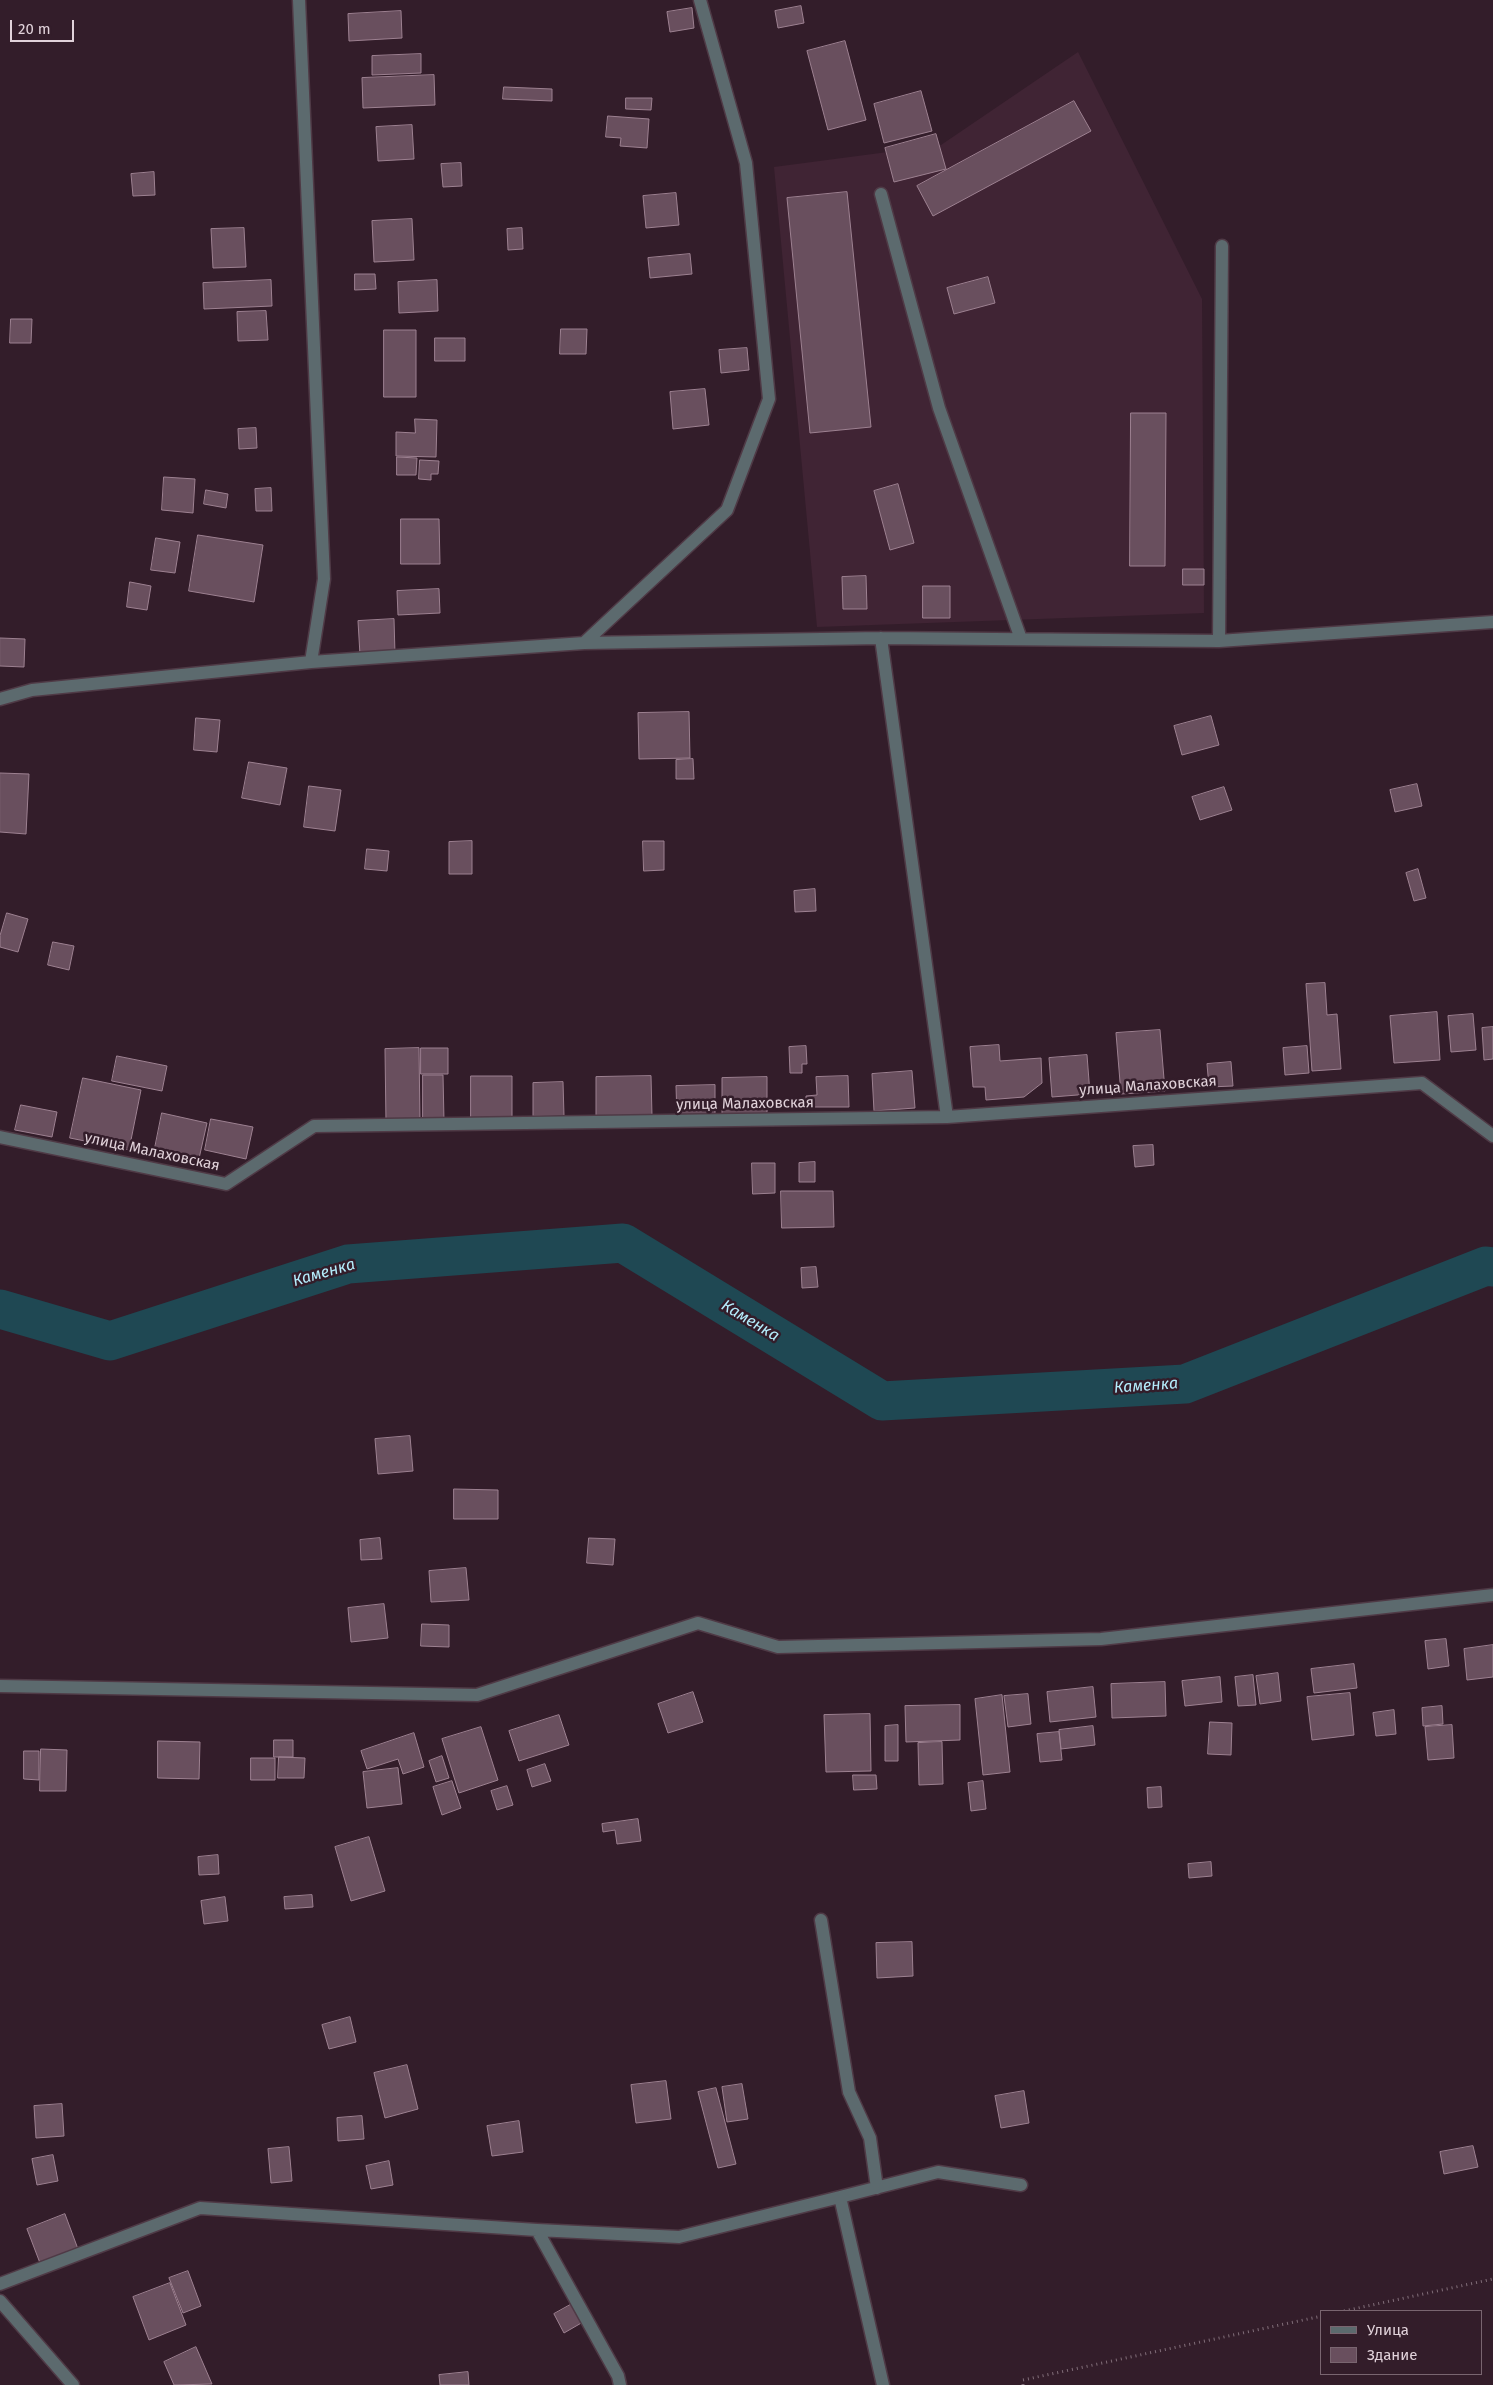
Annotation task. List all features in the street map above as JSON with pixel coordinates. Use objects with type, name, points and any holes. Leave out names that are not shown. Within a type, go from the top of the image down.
[{"type":"street","points":[[299,0],[324,579],[311,662]]},
{"type":"street","points":[[584,643],[727,510],[768,399],[746,163],[700,0]]},
{"type":"street","points":[[881,194],[939,408],[1021,639]]},
{"type":"street","points":[[1219,641],[1222,246]]},
{"type":"street","points":[[0,699],[32,690],[311,662],[584,643],[881,638],[1219,641],[1493,622]]},
{"type":"street","points":[[881,638],[946,1117]]},
{"type":"street","name":"улица Малаховская","points":[[0,1137],[226,1184],[314,1126],[946,1117],[1422,1083],[1493,1136]]},
{"type":"street","points":[[0,1686],[477,1694],[698,1623],[778,1647],[1101,1639],[1493,1595]]},
{"type":"street","points":[[821,1920],[849,2092],[870,2138],[877,2188]]},
{"type":"street","points":[[0,2284],[200,2208],[537,2230],[679,2237],[938,2172],[1020,2185]]},
{"type":"street","points":[[840,2197],[883,2385]]},
{"type":"street","points":[[537,2230],[618,2376],[620,2385]]},
{"type":"street","points":[[0,2301],[73,2385]]},
{"type":"path","points":[[1349,2310],[1493,2279]]},
{"type":"path","points":[[1023,2385],[1023,2380],[1320,2316]]},
{"type":"shaded area","points":[[1078,52],[1202,299],[1204,613],[817,627],[774,167],[941,145]]},
{"type":"building","points":[[801,6],[804,23],[778,28],[775,11]]},
{"type":"building","points":[[692,8],[694,28],[670,32],[667,12]]},
{"type":"building","points":[[401,11],[402,38],[349,41],[348,14]]},
{"type":"building","points":[[845,41],[866,120],[828,130],[807,51]]},
{"type":"building","points":[[421,54],[421,73],[372,75],[372,56]]},
{"type":"building","points":[[434,75],[435,105],[363,108],[362,78]]},
{"type":"building","points":[[504,87],[552,89],[552,101],[503,99]]},
{"type":"building","points":[[921,91],[932,131],[884,143],[874,104]]},
{"type":"building","points":[[626,98],[652,98],[651,110],[626,109]]},
{"type":"building","points":[[1074,101],[1091,131],[933,216],[917,186]]},
{"type":"building","points":[[608,116],[649,119],[647,148],[620,146],[621,138],[606,137]]},
{"type":"building","points":[[412,125],[414,159],[378,161],[376,127]]},
{"type":"building","points":[[936,134],[946,169],[894,182],[885,148]]},
{"type":"building","points":[[461,163],[462,186],[443,187],[441,164]]},
{"type":"building","points":[[154,172],[155,195],[133,196],[131,174]]},
{"type":"building","points":[[847,192],[871,427],[810,433],[787,198]]},
{"type":"building","points":[[676,193],[679,225],[646,228],[643,196]]},
{"type":"building","points":[[412,219],[414,260],[374,262],[372,221]]},
{"type":"building","points":[[244,228],[246,267],[213,268],[211,229]]},
{"type":"building","points":[[522,228],[523,249],[508,250],[507,229]]},
{"type":"building","points":[[690,254],[692,274],[650,278],[648,258]]},
{"type":"building","points":[[355,274],[375,274],[376,289],[355,290]]},
{"type":"building","points":[[988,277],[995,303],[954,314],[947,288]]},
{"type":"building","points":[[271,280],[272,306],[204,309],[203,283]]},
{"type":"building","points":[[437,280],[438,311],[399,313],[398,282]]},
{"type":"building","points":[[266,311],[268,340],[238,341],[237,312]]},
{"type":"building","points":[[11,319],[32,319],[31,343],[10,343]]},
{"type":"building","points":[[561,329],[587,329],[586,354],[560,354]]},
{"type":"building","points":[[384,330],[416,330],[416,397],[384,397]]},
{"type":"building","points":[[435,338],[465,338],[465,361],[435,361]]},
{"type":"building","points":[[747,348],[749,370],[721,373],[719,350]]},
{"type":"building","points":[[705,389],[709,425],[673,429],[670,392]]},
{"type":"building","points":[[1131,413],[1166,413],[1165,566],[1130,566]]},
{"type":"building","points":[[415,419],[437,420],[436,457],[396,456],[396,432],[415,433]]},
{"type":"building","points":[[256,428],[257,448],[239,449],[238,429]]},
{"type":"building","points":[[397,457],[417,458],[416,475],[397,475]]},
{"type":"building","points":[[420,460],[439,461],[438,474],[431,474],[431,480],[419,479]]},
{"type":"building","points":[[164,477],[195,479],[193,513],[162,510]]},
{"type":"building","points":[[898,484],[914,543],[890,550],[874,491]]},
{"type":"building","points":[[271,488],[272,511],[256,511],[255,489]]},
{"type":"building","points":[[206,490],[228,494],[226,508],[204,504]]},
{"type":"building","points":[[401,519],[439,519],[440,564],[401,564]]},
{"type":"building","points":[[198,535],[263,545],[254,602],[189,591]]},
{"type":"building","points":[[156,538],[180,542],[175,573],[151,570]]},
{"type":"building","points":[[1183,569],[1204,569],[1204,585],[1183,585]]},
{"type":"building","points":[[866,576],[867,609],[843,609],[842,577]]},
{"type":"building","points":[[130,582],[151,586],[147,610],[127,607]]},
{"type":"building","points":[[923,586],[950,586],[950,618],[923,618]]},
{"type":"building","points":[[439,589],[440,613],[398,615],[397,591]]},
{"type":"building","points":[[394,619],[395,654],[360,655],[358,621]]},
{"type":"building","points":[[0,638],[25,639],[24,667],[0,666]]},
{"type":"building","points":[[689,712],[690,758],[639,759],[638,713]]},
{"type":"building","points":[[1211,716],[1219,745],[1182,755],[1174,726]]},
{"type":"building","points":[[196,718],[220,720],[217,752],[194,750]]},
{"type":"building","points":[[693,759],[694,779],[676,779],[676,760]]},
{"type":"building","points":[[249,762],[287,768],[280,805],[242,798]]},
{"type":"building","points":[[0,773],[29,774],[26,834],[0,832]]},
{"type":"building","points":[[1417,784],[1422,806],[1395,812],[1390,790]]},
{"type":"building","points":[[309,786],[341,790],[335,831],[304,827]]},
{"type":"building","points":[[1224,787],[1232,810],[1200,820],[1192,797]]},
{"type":"building","points":[[472,841],[472,874],[449,874],[449,842]]},
{"type":"building","points":[[643,841],[664,841],[664,870],[644,871]]},
{"type":"building","points":[[367,849],[389,851],[387,871],[365,869]]},
{"type":"building","points":[[1418,869],[1426,898],[1414,901],[1406,873]]},
{"type":"building","points":[[815,889],[816,911],[795,912],[794,891]]},
{"type":"building","points":[[7,913],[28,919],[18,952],[0,947],[0,936]]},
{"type":"building","points":[[53,942],[74,946],[69,970],[48,965]]},
{"type":"building","points":[[1325,983],[1327,1015],[1337,1014],[1341,1069],[1312,1071],[1306,984]]},
{"type":"building","points":[[1437,1012],[1440,1060],[1394,1063],[1390,1016]]},
{"type":"building","points":[[1473,1014],[1476,1050],[1451,1052],[1448,1016]]},
{"type":"building","points":[[1493,1027],[1493,1059],[1484,1060],[1482,1028]]},
{"type":"building","points":[[1160,1030],[1165,1091],[1121,1094],[1116,1033]]},
{"type":"building","points":[[999,1045],[1000,1061],[1041,1058],[1042,1083],[1024,1097],[986,1100],[985,1087],[973,1087],[970,1047]]},
{"type":"building","points":[[806,1046],[807,1064],[802,1064],[802,1073],[790,1073],[789,1047]]},
{"type":"building","points":[[1307,1046],[1309,1073],[1285,1075],[1283,1048]]},
{"type":"building","points":[[419,1048],[420,1123],[386,1123],[385,1049]]},
{"type":"building","points":[[421,1048],[448,1048],[448,1074],[421,1074]]},
{"type":"building","points":[[1087,1055],[1090,1094],[1052,1097],[1049,1058]]},
{"type":"building","points":[[117,1056],[167,1066],[162,1091],[112,1081]]},
{"type":"building","points":[[1231,1062],[1233,1086],[1209,1087],[1207,1064]]},
{"type":"building","points":[[912,1071],[915,1108],[874,1111],[872,1074]]},
{"type":"building","points":[[423,1075],[443,1075],[444,1121],[423,1121]]},
{"type":"building","points":[[471,1076],[512,1076],[512,1119],[471,1120]]},
{"type":"building","points":[[651,1076],[652,1116],[596,1117],[596,1077]]},
{"type":"building","points":[[848,1076],[849,1107],[806,1107],[806,1096],[817,1095],[816,1077]]},
{"type":"building","points":[[767,1077],[767,1113],[722,1114],[722,1078]]},
{"type":"building","points":[[83,1078],[141,1090],[129,1150],[70,1138]]},
{"type":"building","points":[[563,1082],[564,1116],[533,1116],[533,1083]]},
{"type":"building","points":[[715,1085],[715,1117],[677,1117],[676,1086]]},
{"type":"building","points":[[21,1105],[57,1112],[52,1137],[15,1130]]},
{"type":"building","points":[[162,1113],[207,1123],[198,1163],[154,1153]]},
{"type":"building","points":[[211,1119],[253,1127],[246,1159],[205,1150]]},
{"type":"building","points":[[1153,1145],[1154,1165],[1135,1167],[1133,1146]]},
{"type":"building","points":[[815,1162],[815,1182],[799,1182],[799,1163]]},
{"type":"building","points":[[752,1163],[775,1163],[775,1193],[753,1194]]},
{"type":"building","points":[[781,1191],[833,1191],[834,1227],[782,1228]]},
{"type":"building","points":[[816,1267],[818,1287],[802,1288],[801,1268]]},
{"type":"building","points":[[410,1436],[413,1471],[378,1474],[375,1439]]},
{"type":"building","points":[[454,1489],[498,1490],[498,1519],[454,1519]]},
{"type":"building","points":[[380,1538],[382,1559],[361,1560],[360,1540]]},
{"type":"building","points":[[589,1538],[615,1539],[613,1565],[587,1563]]},
{"type":"building","points":[[466,1568],[469,1600],[431,1602],[429,1571]]},
{"type":"building","points":[[384,1604],[388,1638],[351,1642],[348,1608]]},
{"type":"building","points":[[422,1624],[449,1625],[449,1647],[421,1646]]},
{"type":"building","points":[[1446,1639],[1449,1666],[1428,1669],[1425,1641]]},
{"type":"building","points":[[1493,1645],[1493,1677],[1467,1680],[1464,1649]]},
{"type":"building","points":[[1354,1664],[1357,1688],[1314,1693],[1311,1669]]},
{"type":"building","points":[[1278,1673],[1281,1701],[1260,1704],[1256,1676]]},
{"type":"building","points":[[1253,1675],[1256,1705],[1238,1706],[1235,1677]]},
{"type":"building","points":[[1220,1677],[1222,1702],[1185,1706],[1182,1681]]},
{"type":"building","points":[[1165,1682],[1166,1716],[1112,1718],[1111,1684]]},
{"type":"building","points":[[1093,1687],[1096,1717],[1050,1722],[1047,1692]]},
{"type":"building","points":[[693,1692],[703,1722],[668,1733],[658,1704]]},
{"type":"building","points":[[1350,1693],[1354,1735],[1312,1740],[1307,1697]]},
{"type":"building","points":[[1028,1694],[1031,1724],[1008,1727],[1004,1696]]},
{"type":"building","points":[[1002,1695],[1010,1772],[983,1775],[975,1699]]},
{"type":"building","points":[[960,1705],[960,1740],[906,1742],[905,1706]]},
{"type":"building","points":[[1442,1706],[1443,1724],[1423,1726],[1422,1708]]},
{"type":"building","points":[[1394,1710],[1396,1734],[1376,1736],[1373,1713]]},
{"type":"building","points":[[870,1714],[871,1771],[826,1772],[824,1715]]},
{"type":"building","points":[[559,1715],[569,1745],[519,1761],[509,1731]]},
{"type":"building","points":[[1210,1722],[1232,1723],[1231,1755],[1208,1754]]},
{"type":"building","points":[[898,1725],[898,1761],[885,1761],[885,1726]]},
{"type":"building","points":[[1452,1725],[1454,1758],[1428,1760],[1425,1727]]},
{"type":"building","points":[[1093,1726],[1095,1745],[1061,1749],[1059,1730]]},
{"type":"building","points":[[481,1727],[498,1780],[459,1793],[442,1739]]},
{"type":"building","points":[[1059,1732],[1062,1760],[1040,1762],[1037,1734]]},
{"type":"building","points":[[414,1733],[424,1767],[403,1774],[398,1759],[367,1769],[361,1751]]},
{"type":"building","points":[[274,1740],[293,1740],[293,1757],[274,1757]]},
{"type":"building","points":[[158,1741],[200,1742],[199,1779],[158,1778]]},
{"type":"building","points":[[942,1742],[943,1784],[919,1785],[918,1743]]},
{"type":"building","points":[[41,1749],[67,1750],[66,1791],[40,1791]]},
{"type":"building","points":[[24,1751],[39,1751],[39,1780],[24,1779]]},
{"type":"building","points":[[442,1756],[449,1778],[436,1782],[429,1761]]},
{"type":"building","points":[[279,1757],[305,1758],[304,1778],[278,1778]]},
{"type":"building","points":[[251,1758],[275,1758],[275,1780],[251,1780]]},
{"type":"building","points":[[545,1764],[551,1781],[532,1787],[527,1770]]},
{"type":"building","points":[[398,1768],[402,1804],[367,1808],[363,1772]]},
{"type":"building","points":[[853,1775],[876,1775],[877,1789],[854,1790]]},
{"type":"building","points":[[452,1781],[461,1808],[442,1815],[433,1787]]},
{"type":"building","points":[[983,1781],[986,1809],[971,1811],[968,1783]]},
{"type":"building","points":[[507,1786],[513,1805],[497,1810],[491,1791]]},
{"type":"building","points":[[1161,1787],[1162,1807],[1148,1808],[1147,1788]]},
{"type":"building","points":[[638,1819],[641,1841],[617,1844],[615,1830],[603,1832],[602,1824]]},
{"type":"building","points":[[369,1837],[385,1891],[351,1901],[335,1847]]},
{"type":"building","points":[[218,1855],[219,1874],[199,1875],[198,1857]]},
{"type":"building","points":[[1211,1862],[1212,1876],[1189,1878],[1188,1864]]},
{"type":"building","points":[[312,1895],[313,1907],[285,1909],[284,1897]]},
{"type":"building","points":[[225,1897],[228,1921],[204,1924],[201,1901]]},
{"type":"building","points":[[912,1942],[913,1976],[877,1978],[876,1943]]},
{"type":"building","points":[[350,2017],[356,2042],[329,2049],[322,2025]]},
{"type":"building","points":[[407,2065],[418,2109],[385,2118],[374,2073]]},
{"type":"building","points":[[666,2081],[671,2119],[636,2123],[631,2085]]},
{"type":"building","points":[[742,2084],[748,2119],[727,2122],[722,2087]]},
{"type":"building","points":[[716,2088],[736,2164],[718,2168],[698,2092]]},
{"type":"building","points":[[1024,2091],[1029,2123],[1001,2128],[995,2096]]},
{"type":"building","points":[[62,2104],[64,2136],[36,2138],[34,2106]]},
{"type":"building","points":[[362,2116],[364,2139],[338,2141],[337,2118]]},
{"type":"building","points":[[519,2121],[523,2152],[492,2156],[487,2126]]},
{"type":"building","points":[[1473,2146],[1478,2167],[1444,2174],[1440,2152]]},
{"type":"building","points":[[289,2147],[292,2181],[271,2183],[268,2149]]},
{"type":"building","points":[[53,2155],[58,2181],[37,2185],[32,2159]]},
{"type":"building","points":[[389,2161],[393,2185],[371,2189],[366,2166]]},
{"type":"building","points":[[65,2214],[78,2249],[40,2263],[27,2229]]},
{"type":"building","points":[[188,2271],[201,2306],[183,2313],[169,2278]]},
{"type":"building","points":[[170,2283],[186,2325],[149,2340],[133,2297]]},
{"type":"building","points":[[572,2304],[583,2322],[564,2333],[554,2314]]},
{"type":"building","points":[[196,2347],[212,2384],[174,2385],[164,2362]]},
{"type":"building","points":[[468,2372],[469,2385],[440,2385],[439,2375]]},
{"type":"waterway","name":"Каменка","points":[[0,1309],[110,1341],[348,1264],[623,1243],[882,1401],[1185,1384],[1486,1266],[1493,1267]]}]
